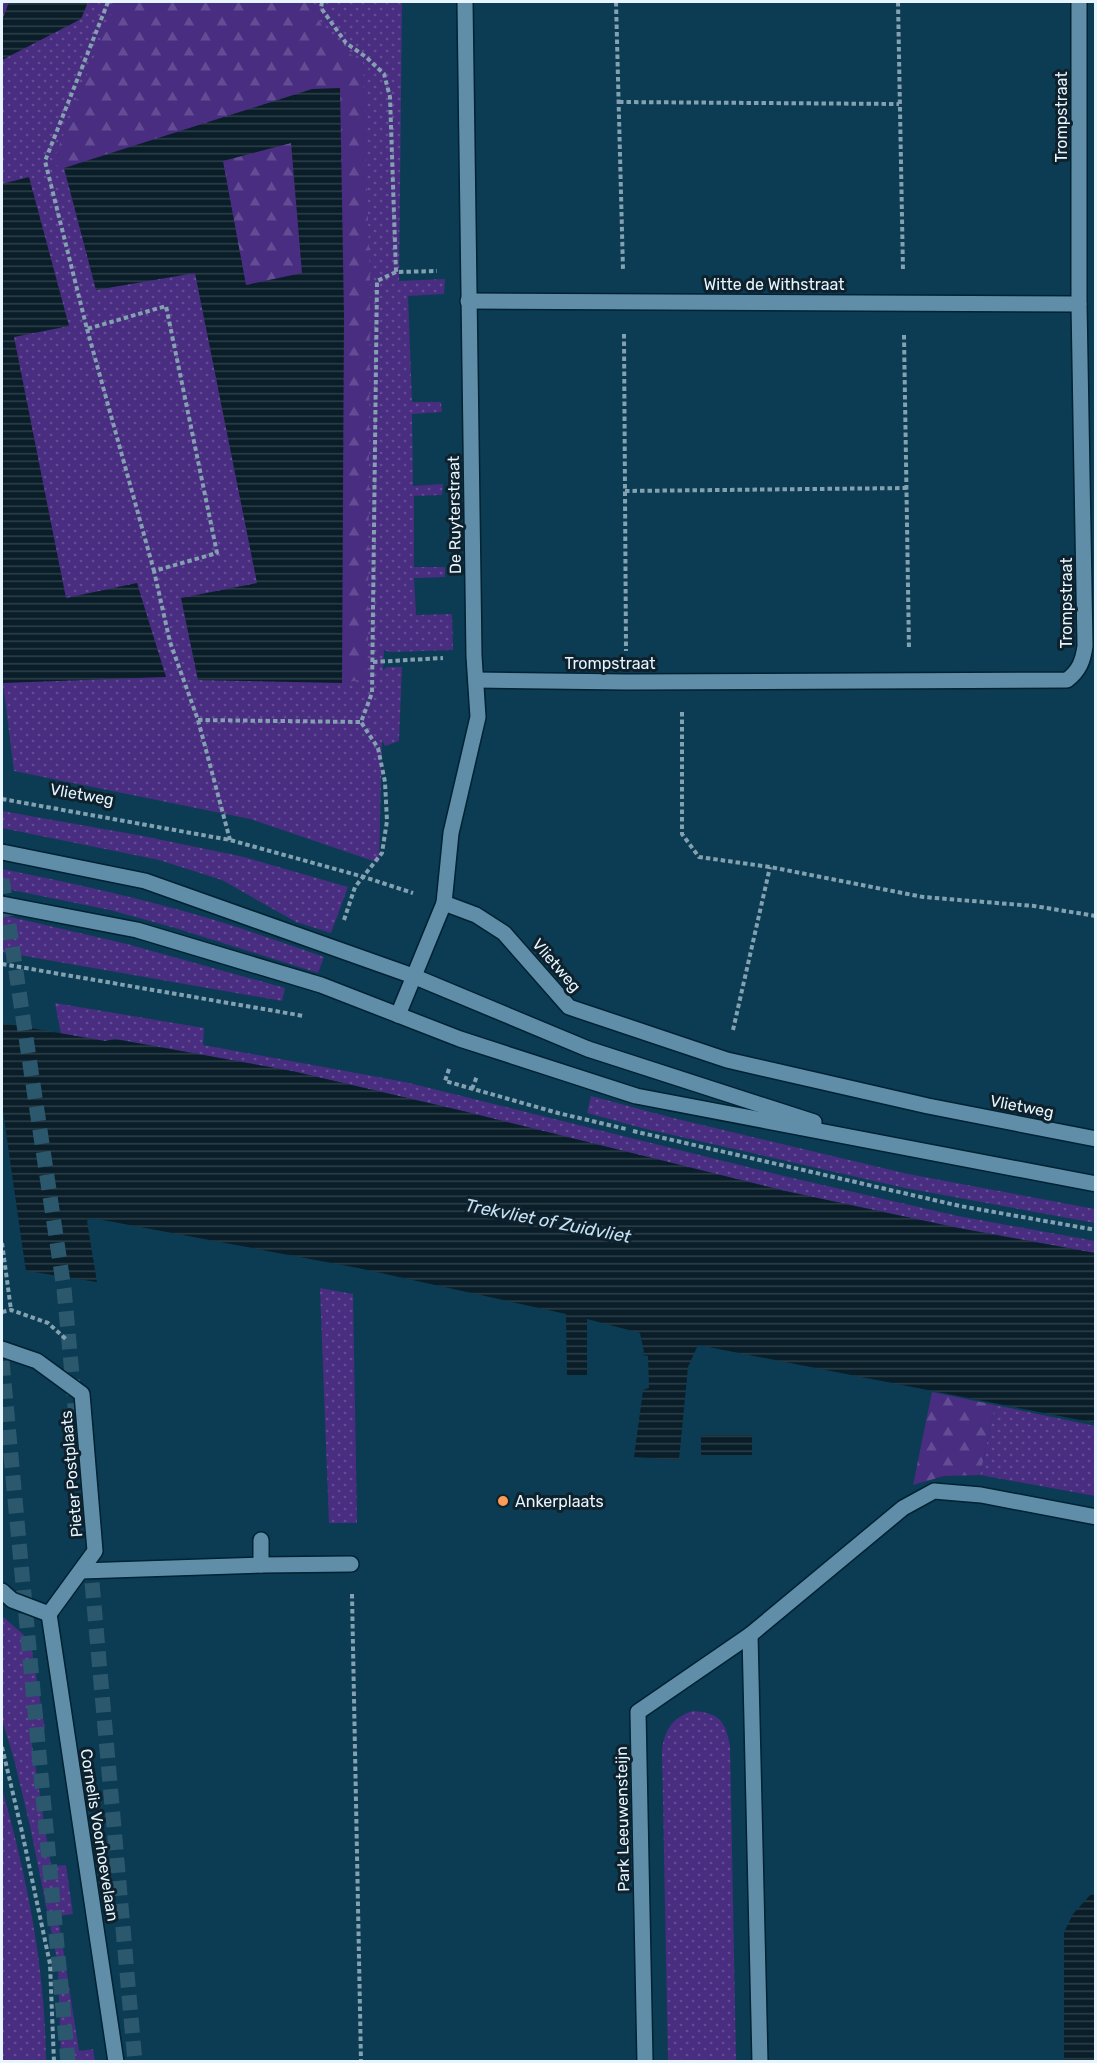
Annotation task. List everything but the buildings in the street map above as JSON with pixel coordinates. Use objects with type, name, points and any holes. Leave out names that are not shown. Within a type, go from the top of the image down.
[{"type":"street","name":"De Ruyterstraat","points":[[398,1015],[444,903],[451,833],[478,717],[474,656],[465,2]]},
{"type":"street","name":"Trompstraat","points":[[476,680],[682,682],[1067,680],[1075,674],[1084,660],[1090,516],[1079,304],[1079,2]]},
{"type":"street","name":"Witte de Withstraat","points":[[468,301],[1079,304]]},
{"type":"street","points":[[2,852],[145,881],[413,976],[588,1049],[877,1143]]},
{"type":"street","name":"Vlietweg","points":[[444,903],[476,915],[504,933],[569,1007],[727,1060],[928,1106],[1095,1139]]},
{"type":"street","points":[[2,904],[137,930],[321,985],[487,1049],[636,1096],[1095,1184]]},
{"type":"street","name":"Pieter Postplaats","points":[[2,1349],[37,1361],[82,1394],[95,1551],[49,1614]]},
{"type":"street","name":"Park Leeuwensteijn","points":[[645,2061],[638,1712],[750,1635],[903,1508],[934,1491],[981,1495],[1095,1516]]},
{"type":"street","points":[[261,1540],[261,1564]]},
{"type":"street","points":[[81,1570],[261,1564],[351,1564]]},
{"type":"street","points":[[2,1592],[12,1600],[49,1614]]},
{"type":"street","name":"Cornelis Voorhoevelaan","points":[[49,1614],[116,2061]]},
{"type":"street","points":[[750,1635],[760,2061]]},
{"type":"path","points":[[108,2],[45,161],[87,329],[154,571],[170,642],[198,720],[230,840]]},
{"type":"path","points":[[322,2],[321,8],[346,43],[384,74],[390,97],[396,272]]},
{"type":"path","points":[[616,2],[623,300],[627,682]]},
{"type":"path","points":[[898,2],[908,488],[909,681]]},
{"type":"path","points":[[619,102],[899,104]]},
{"type":"path","points":[[361,722],[372,693],[374,662],[377,280],[396,272],[468,271]]},
{"type":"path","points":[[87,329],[166,306],[217,554],[154,571]]},
{"type":"path","points":[[625,491],[908,488]]},
{"type":"path","points":[[374,662],[474,656]]},
{"type":"path","points":[[682,682],[682,834],[699,857],[770,867],[923,897],[1034,906],[1095,916]]},
{"type":"path","points":[[198,720],[361,722]]},
{"type":"path","points":[[361,722],[378,748],[385,782],[387,821],[382,853],[364,877]]},
{"type":"path","name":"Vlietweg","points":[[2,799],[230,840],[364,877],[444,903]]},
{"type":"path","points":[[727,1060],[770,867]]},
{"type":"path","points":[[2,964],[313,1017]]},
{"type":"path","points":[[451,1063],[445,1081],[558,1113],[948,1204],[1095,1230]]},
{"type":"path","points":[[2,1243],[11,1310],[2,1312]]},
{"type":"path","points":[[351,1564],[361,2061]]},
{"type":"path","points":[[2,1747],[50,1964],[54,2061]]},
{"type":"green space","points":[[2,2],[402,2],[399,281],[445,279],[444,294],[408,296],[412,402],[441,402],[442,412],[412,414],[413,486],[443,484],[442,495],[414,496],[414,567],[445,567],[445,577],[414,578],[416,615],[452,614],[453,650],[390,652],[384,650],[383,670],[387,667],[402,667],[399,741],[385,746],[382,740],[379,863],[250,819],[14,771],[2,676]]},
{"type":"green space","points":[[313,2],[322,25],[331,39],[363,62],[370,279],[368,645],[365,679],[342,683],[344,315],[340,88],[312,89],[64,168],[52,164],[115,3]]},
{"type":"green space","points":[[291,143],[302,273],[245,285],[223,160]]},
{"type":"green space","points":[[2,811],[244,857],[348,887],[331,933],[296,922],[222,880],[159,860],[2,828]]},
{"type":"green space","points":[[2,869],[150,902],[237,927],[324,957],[318,973],[110,910],[2,888]]},
{"type":"green space","points":[[2,915],[127,944],[285,988],[282,1001],[2,952]]},
{"type":"green space","points":[[55,1003],[204,1028],[203,1045],[405,1082],[788,1177],[958,1216],[1095,1241],[1095,1253],[959,1228],[785,1191],[292,1071],[115,1039],[105,1041],[61,1034]]},
{"type":"green space","points":[[591,1096],[908,1174],[1095,1209],[1095,1223],[905,1188],[642,1128],[587,1113]]},
{"type":"green space","points":[[320,1288],[353,1294],[357,1523],[329,1523]]},
{"type":"green space","points":[[932,1392],[995,1405],[980,1475],[944,1476],[913,1485]]},
{"type":"green space","points":[[995,1405],[1095,1426],[1095,1496],[980,1475]]},
{"type":"green space","points":[[2,1616],[24,1635],[32,1651],[45,1729],[30,1732],[51,1866],[66,1865],[73,1914],[58,1916],[79,2051],[93,2049],[95,2061],[61,2061],[58,1965],[30,1826],[2,1720]]},
{"type":"green space","points":[[693,1711],[715,1716],[726,1730],[730,1746],[736,2061],[668,2061],[662,1749],[665,1735],[675,1720]]},
{"type":"green space","points":[[2,1788],[33,1923],[42,1991],[46,2061],[2,2061]]},
{"type":"water","points":[[9,2],[88,2],[81,19],[2,60],[2,21]]},
{"type":"water","points":[[340,88],[344,315],[342,683],[198,680],[181,598],[257,583],[195,273],[96,290],[64,168],[312,89]],"holes":[[[291,143],[302,273],[246,285],[223,161]]]},
{"type":"water","points":[[29,177],[69,326],[14,337],[66,598],[137,583],[166,677],[3,683],[2,184]]},
{"type":"water","name":"Trekvliet of Zuidvliet","points":[[2,1023],[105,1041],[115,1039],[292,1071],[785,1191],[958,1228],[1095,1253],[1095,1423],[698,1345],[688,1367],[679,1460],[634,1457],[643,1390],[649,1388],[648,1356],[642,1355],[644,1352],[640,1333],[587,1319],[587,1375],[567,1375],[566,1314],[358,1268],[92,1218],[87,1221],[97,1282],[2,1267]]},
{"type":"water","points":[[701,1435],[752,1435],[752,1455],[701,1455]]},
{"type":"water","points":[[1095,1893],[1095,2061],[1064,2061],[1064,1932],[1073,1914],[1091,1894]]},
{"type":"pier","points":[[2,1104],[26,1272],[2,1267]]},
{"type":"tunnel","points":[[2,879],[64,1289],[79,1449]]},
{"type":"tunnel","points":[[2,1361],[68,2062]]},
{"type":"tunnel","points":[[90,1560],[135,2062]]},
{"type":"place","name":"Ankerplaats","points":[[503,1501]]}]
